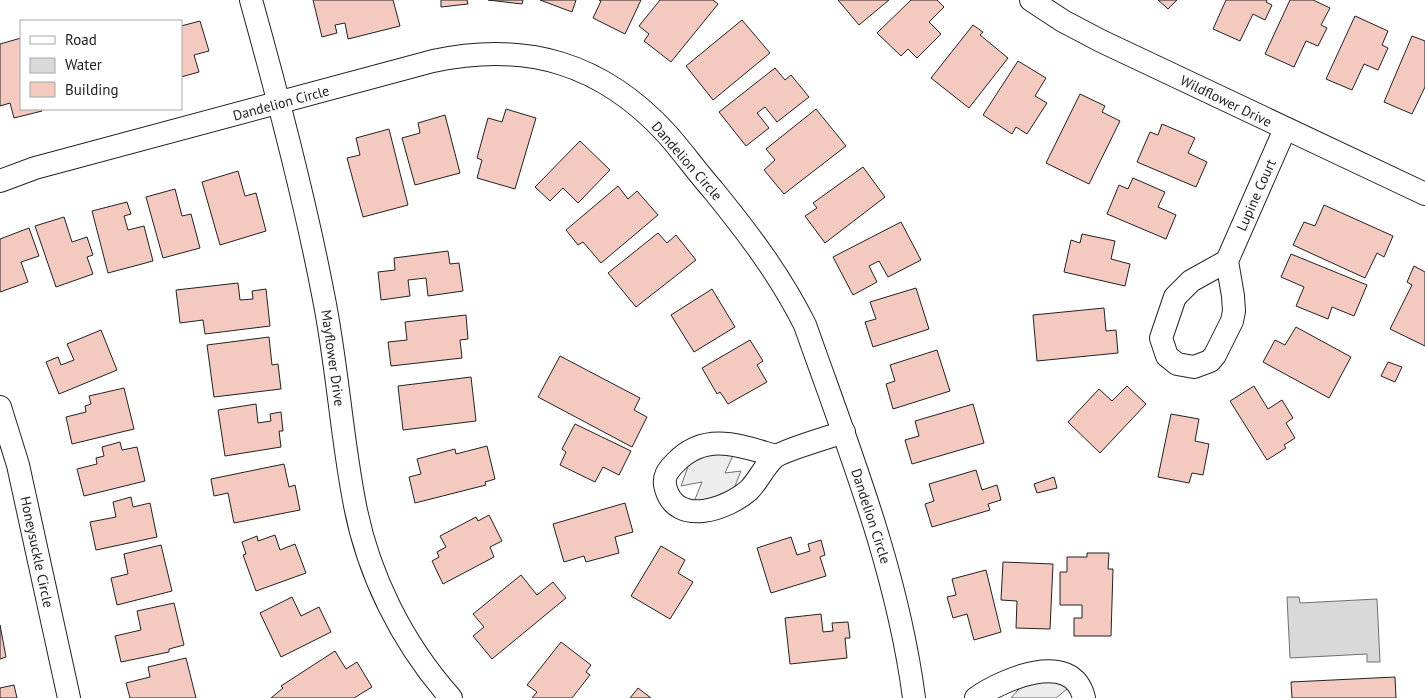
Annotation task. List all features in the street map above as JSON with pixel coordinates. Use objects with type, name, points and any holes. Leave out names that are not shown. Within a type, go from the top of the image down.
[{"type":"street","name":"Mayflower Drive","points":[[251,0],[279,103],[324,296],[354,499],[362,535],[397,622],[421,662],[451,698]]},
{"type":"street","name":"Wildflower Drive","points":[[1031,0],[1067,23],[1101,41],[1425,194]]},
{"type":"street","name":"Dandelion Circle","points":[[0,181],[35,168],[433,61],[476,53],[541,58],[580,70],[608,84],[638,107],[666,134],[759,247],[775,270],[805,325],[844,432],[894,588],[914,698]]},
{"type":"street","name":"Lupine Court","points":[[1227,261],[1285,129]]},
{"type":"street","name":"Honeysuckle Circle","points":[[0,407],[18,465],[69,698]]},
{"type":"street","points":[[776,456],[844,432]]},
{"type":"street","points":[[976,698],[1010,678],[1023,674],[1057,672],[1069,676],[1082,690],[1084,698]]},
{"type":"shaded area","points":[[735,451],[725,473],[741,471],[733,491],[693,504],[702,482],[681,486],[689,464],[708,455]]},
{"type":"shaded area","points":[[1058,679],[1067,689],[1056,698],[1011,698],[1024,683]]},
{"type":"water","points":[[1287,597],[1299,597],[1300,603],[1377,599],[1380,662],[1367,662],[1367,654],[1290,658]]},
{"type":"building","points":[[313,0],[393,0],[400,26],[348,39],[345,23],[335,25],[337,33],[322,37]]},
{"type":"building","points":[[441,0],[467,0],[468,4],[441,7]]},
{"type":"building","points":[[488,0],[523,0],[522,4]]},
{"type":"building","points":[[540,0],[576,0],[572,12]]},
{"type":"building","points":[[599,0],[641,0],[625,34],[593,18],[601,1]]},
{"type":"building","points":[[660,0],[713,0],[718,4],[671,62],[644,41],[649,34],[639,26]]},
{"type":"building","points":[[838,0],[889,0],[859,25]]},
{"type":"building","points":[[911,0],[937,0],[944,7],[929,22],[941,34],[917,58],[908,49],[901,56],[877,33]]},
{"type":"building","points":[[1158,0],[1177,0],[1168,9]]},
{"type":"building","points":[[1226,0],[1267,0],[1266,2],[1272,5],[1265,20],[1253,14],[1240,41],[1213,29]]},
{"type":"building","points":[[1290,0],[1313,0],[1330,8],[1321,25],[1327,28],[1318,46],[1306,41],[1294,67],[1265,54]]},
{"type":"building","points":[[1355,16],[1388,31],[1382,45],[1388,48],[1378,70],[1364,64],[1352,90],[1326,79]]},
{"type":"building","points":[[742,20],[770,53],[713,100],[686,66]]},
{"type":"building","points":[[200,21],[209,51],[194,55],[199,72],[182,77],[182,26]]},
{"type":"building","points":[[973,25],[983,32],[980,35],[1008,58],[969,108],[931,78]]},
{"type":"building","points":[[1412,36],[1425,41],[1425,87],[1412,114],[1384,102]]},
{"type":"building","points":[[20,38],[20,110],[42,111],[14,118],[10,103],[0,106],[0,44]]},
{"type":"building","points":[[1018,61],[1046,78],[1035,96],[1047,103],[1027,134],[1016,127],[1012,134],[983,115]]},
{"type":"building","points":[[775,68],[785,80],[791,75],[809,97],[777,122],[765,107],[757,113],[769,128],[746,146],[719,112]]},
{"type":"building","points":[[1080,94],[1105,106],[1102,112],[1120,121],[1089,184],[1046,163]]},
{"type":"building","points":[[506,109],[536,118],[515,189],[477,178],[482,160],[477,158],[488,118],[502,122]]},
{"type":"building","points":[[816,109],[846,146],[784,194],[764,170],[775,160],[766,149]]},
{"type":"building","points":[[445,115],[460,173],[415,185],[402,138],[420,133],[418,123]]},
{"type":"building","points":[[1162,124],[1195,138],[1188,153],[1207,162],[1196,187],[1137,162],[1150,132],[1158,135]]},
{"type":"building","points":[[389,129],[408,205],[363,217],[347,158],[360,155],[356,138]]},
{"type":"building","points":[[580,141],[610,170],[578,203],[563,188],[550,201],[535,187]]},
{"type":"building","points":[[863,167],[885,197],[825,243],[805,216],[817,208],[813,203]]},
{"type":"building","points":[[238,171],[245,196],[256,193],[266,231],[220,245],[202,182]]},
{"type":"building","points":[[1133,178],[1165,192],[1158,207],[1176,215],[1166,239],[1107,214],[1119,185],[1128,189]]},
{"type":"building","points":[[618,186],[628,199],[637,191],[658,215],[601,263],[583,242],[578,245],[566,230]]},
{"type":"building","points":[[175,189],[182,216],[191,214],[200,248],[163,258],[146,197]]},
{"type":"building","points":[[127,202],[131,214],[124,216],[128,230],[144,226],[153,261],[108,273],[92,211]]},
{"type":"building","points":[[1324,205],[1393,236],[1384,257],[1377,253],[1365,278],[1293,245],[1304,222],[1315,226]]},
{"type":"building","points":[[64,217],[72,242],[87,237],[93,255],[87,257],[93,274],[56,287],[35,226]]},
{"type":"building","points":[[901,222],[921,260],[888,277],[879,261],[869,266],[877,282],[853,295],[833,257]]},
{"type":"building","points":[[29,228],[39,256],[21,262],[28,282],[0,292],[0,239]]},
{"type":"building","points":[[658,233],[667,243],[676,235],[696,260],[636,307],[608,273]]},
{"type":"building","points":[[1082,234],[1115,241],[1111,259],[1130,264],[1125,286],[1064,272],[1071,240],[1080,243]]},
{"type":"building","points":[[448,251],[450,264],[459,263],[463,291],[428,296],[426,278],[408,280],[410,296],[381,300],[378,272],[395,270],[394,258]]},
{"type":"building","points":[[1291,254],[1367,285],[1354,316],[1332,307],[1328,319],[1296,306],[1304,287],[1281,277]]},
{"type":"building","points":[[1414,266],[1425,272],[1425,346],[1390,329],[1412,285],[1407,282]]},
{"type":"building","points":[[238,283],[240,300],[253,299],[252,291],[266,289],[270,326],[205,334],[203,320],[180,323],[176,290]]},
{"type":"building","points":[[916,288],[929,329],[873,347],[865,322],[876,319],[870,302]]},
{"type":"building","points":[[712,289],[735,327],[694,352],[671,315]]},
{"type":"building","points":[[1104,308],[1106,331],[1116,330],[1118,353],[1037,361],[1033,315]]},
{"type":"building","points":[[466,315],[468,339],[460,340],[462,358],[391,366],[388,342],[407,340],[405,322]]},
{"type":"building","points":[[1296,327],[1351,357],[1329,398],[1263,362],[1275,340],[1285,345]]},
{"type":"building","points":[[101,330],[117,370],[59,394],[46,362],[58,357],[61,365],[74,360],[67,344]]},
{"type":"building","points":[[269,337],[272,365],[278,364],[281,389],[214,397],[207,345]]},
{"type":"building","points":[[750,340],[763,361],[757,365],[767,382],[728,404],[720,392],[717,394],[702,368]]},
{"type":"building","points":[[937,350],[950,391],[893,409],[886,384],[895,381],[890,365]]},
{"type":"building","points":[[560,356],[640,398],[634,410],[647,417],[632,447],[538,397]]},
{"type":"building","points":[[1388,362],[1402,367],[1395,382],[1381,376]]},
{"type":"building","points":[[471,377],[476,421],[403,430],[398,386]]},
{"type":"building","points":[[1127,386],[1146,404],[1100,453],[1068,422],[1099,389],[1112,401]]},
{"type":"building","points":[[1254,386],[1268,409],[1282,400],[1293,418],[1286,423],[1295,438],[1284,445],[1286,448],[1267,460],[1230,401]]},
{"type":"building","points":[[124,388],[134,429],[72,444],[66,417],[86,412],[85,406],[91,404],[89,396]]},
{"type":"building","points":[[256,404],[258,423],[271,421],[270,414],[281,412],[283,431],[279,431],[281,447],[225,456],[218,410]]},
{"type":"building","points":[[973,404],[984,443],[912,464],[905,440],[919,436],[915,421]]},
{"type":"building","points":[[1171,414],[1199,419],[1195,441],[1209,444],[1203,475],[1192,473],[1189,483],[1158,477]]},
{"type":"building","points":[[575,424],[631,451],[619,475],[603,467],[595,482],[560,465],[566,452],[562,449]]},
{"type":"building","points":[[120,442],[122,450],[137,447],[145,481],[84,496],[77,469],[97,464],[96,458],[104,456],[102,447]]},
{"type":"building","points":[[487,446],[495,479],[485,482],[486,485],[415,503],[409,477],[421,474],[417,459],[455,449],[456,454]]},
{"type":"building","points":[[284,464],[289,487],[295,485],[300,510],[234,523],[228,493],[214,496],[211,479]]},
{"type":"building","points":[[976,470],[982,490],[997,485],[1001,500],[988,504],[990,510],[932,527],[925,504],[934,501],[929,484]]},
{"type":"building","points":[[1054,477],[1057,488],[1037,493],[1034,484]]},
{"type":"building","points":[[131,497],[133,507],[150,503],[157,537],[96,550],[90,522],[116,517],[113,502]]},
{"type":"building","points":[[625,503],[633,532],[615,537],[619,553],[586,562],[584,556],[564,562],[553,524]]},
{"type":"building","points":[[489,515],[502,541],[490,547],[494,557],[443,584],[432,561],[439,557],[437,552],[446,547],[440,536],[476,517],[478,521]]},
{"type":"building","points":[[275,535],[280,550],[295,544],[306,573],[256,591],[243,555],[246,554],[242,542],[257,536],[258,541]]},
{"type":"building","points":[[791,537],[797,555],[810,551],[808,544],[821,540],[825,555],[820,557],[826,576],[771,593],[757,548]]},
{"type":"building","points":[[161,545],[172,591],[117,605],[111,578],[128,574],[124,554]]},
{"type":"building","points":[[661,546],[685,560],[678,573],[693,582],[670,619],[631,596]]},
{"type":"building","points":[[1087,553],[1109,553],[1108,569],[1113,569],[1111,636],[1074,636],[1074,618],[1082,618],[1082,605],[1060,605],[1060,572],[1067,572],[1067,557],[1087,557]]},
{"type":"building","points":[[1003,562],[1053,564],[1050,629],[1016,628],[1017,601],[1001,600]]},
{"type":"building","points":[[986,570],[1001,632],[974,640],[967,614],[953,618],[947,597],[956,595],[952,579]]},
{"type":"building","points":[[521,575],[537,595],[553,582],[566,598],[492,659],[473,636],[484,627],[473,614]]},
{"type":"building","points":[[292,597],[301,616],[319,607],[331,632],[281,657],[260,613]]},
{"type":"building","points":[[174,603],[184,645],[169,649],[169,652],[121,662],[115,636],[141,630],[137,611]]},
{"type":"building","points":[[821,614],[823,632],[833,631],[832,623],[848,622],[850,638],[845,638],[847,658],[790,664],[785,618]]},
{"type":"building","points":[[0,625],[6,657],[0,659]]},
{"type":"building","points":[[561,642],[591,665],[586,672],[590,675],[572,698],[532,698],[537,692],[527,685]]},
{"type":"building","points":[[335,651],[346,669],[357,662],[372,687],[354,698],[271,698],[283,688],[281,686]]},
{"type":"building","points":[[186,658],[196,698],[130,698],[126,683],[150,677],[148,667]]},
{"type":"building","points":[[1395,677],[1396,698],[1292,698],[1291,682]]},
{"type":"building","points":[[14,685],[17,698],[0,698],[0,688]]},
{"type":"building","points":[[638,688],[651,698],[630,698]]}]
